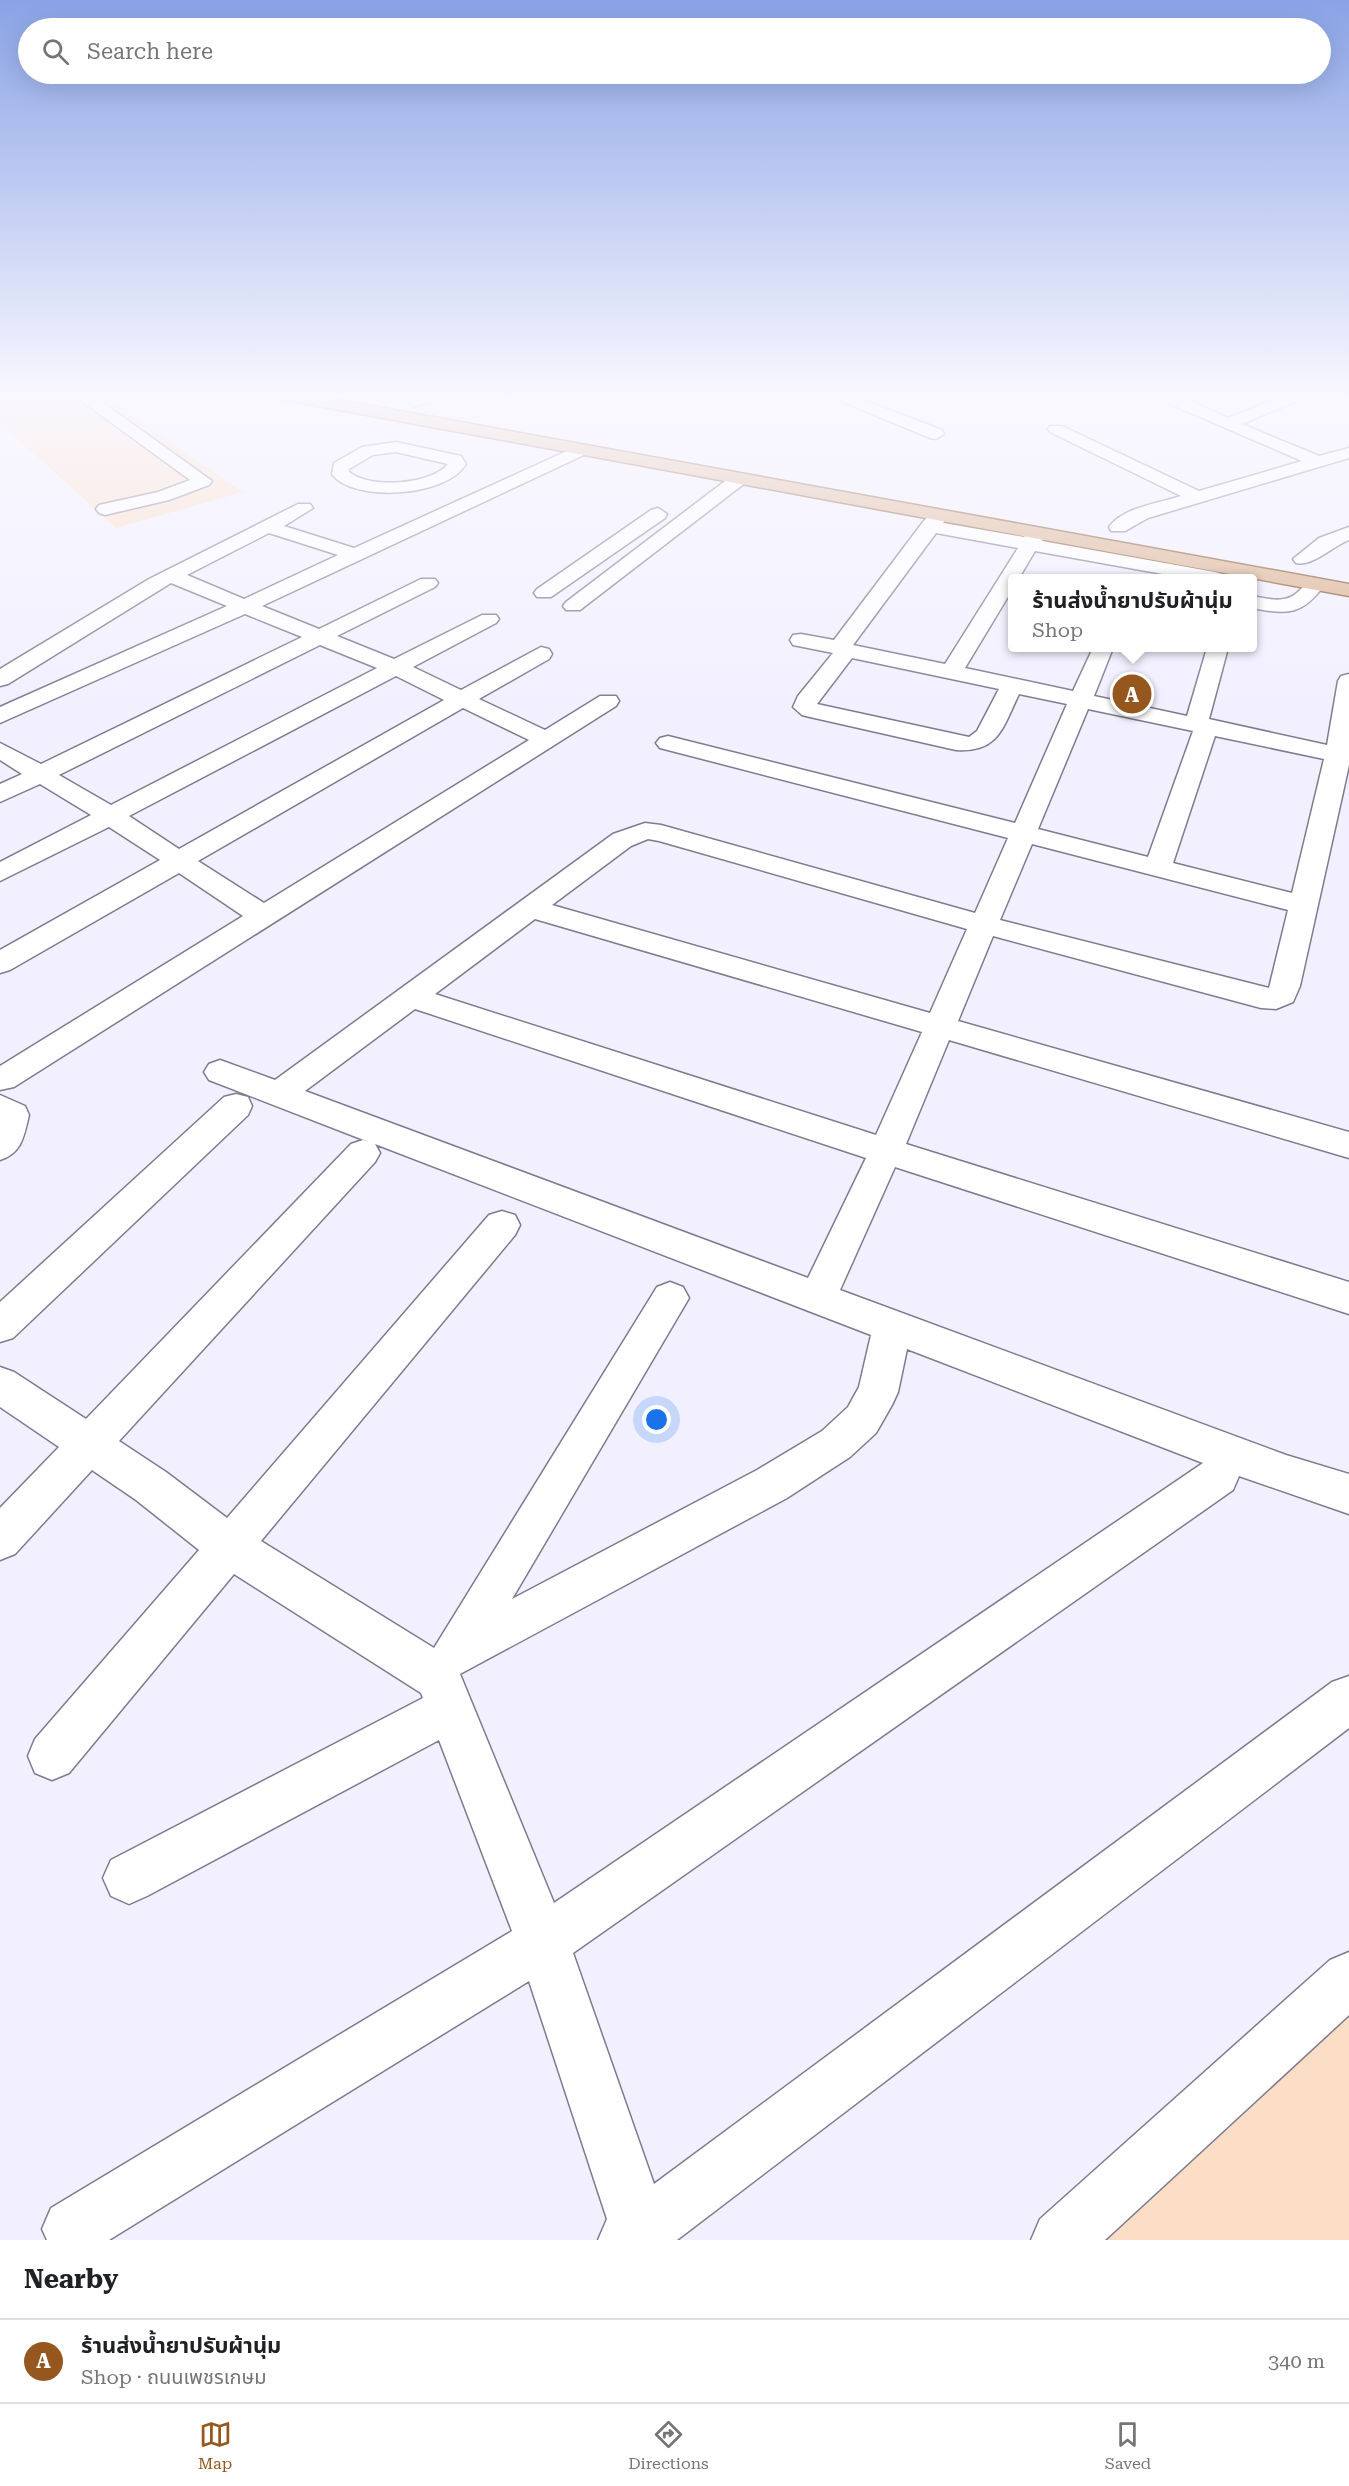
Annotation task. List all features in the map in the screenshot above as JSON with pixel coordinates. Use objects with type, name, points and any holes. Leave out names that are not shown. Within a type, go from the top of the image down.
[{"type":"main road","points":[[848,499],[912,510],[934,521]]},
{"type":"main road","points":[[951,499],[1005,508]]},
{"type":"main road","points":[[1095,524],[1148,532]]},
{"type":"main road","points":[[1280,556],[1326,564]]},
{"type":"main road","points":[[1139,566],[1231,574]]},
{"type":"main road","points":[[1257,577],[1349,590]]},
{"type":"street","points":[[105,509],[153,499]]},
{"type":"street","points":[[0,716],[247,605],[474,499]]},
{"type":"street","points":[[573,606],[713,499]]},
{"type":"street","points":[[1118,528],[1142,514],[1197,499]]},
{"type":"street","points":[[544,593],[677,501]]},
{"type":"street","points":[[0,679],[171,576],[304,508]]},
{"type":"street","points":[[1013,684],[987,735],[974,744],[956,743],[805,707],[806,701],[934,521],[1033,539],[1139,566],[1186,574]]},
{"type":"street","points":[[266,526],[353,554]]},
{"type":"street","points":[[1303,560],[1326,542],[1349,532]]},
{"type":"street","points":[[1012,574],[1033,539]]},
{"type":"street","points":[[171,576],[247,605],[396,668],[546,739]]},
{"type":"street","points":[[952,671],[1008,580]]},
{"type":"street","points":[[0,794],[428,583]]},
{"type":"street","points":[[1257,603],[1290,607],[1306,598],[1315,584]]},
{"type":"street","points":[[0,873],[489,619]]},
{"type":"street","points":[[801,640],[1343,757]]},
{"type":"street","points":[[817,1299],[886,1151],[1101,652]]},
{"type":"street","points":[[1157,869],[1202,725],[1217,652]]},
{"type":"street","points":[[0,963],[541,654]]},
{"type":"street","points":[[279,1094],[621,840],[645,831],[982,924],[1261,998],[1276,999],[1282,995],[1286,986],[1304,905],[1343,757],[1349,681]]},
{"type":"street","points":[[0,1147],[6,1141],[13,1115],[2,1093],[262,915],[608,701]]},
{"type":"street","points":[[668,743],[1025,832],[1157,869],[1304,905]]},
{"type":"street","points":[[0,750],[109,815],[262,915]]},
{"type":"street","points":[[530,908],[1349,1145]]},
{"type":"street","points":[[408,996],[1349,1298]]},
{"type":"street","points":[[220,1072],[817,1299],[893,1324],[1286,1474],[1349,1494]]},
{"type":"street","points":[[0,1326],[236,1106]]},
{"type":"street","points":[[0,1539],[363,1153]]},
{"type":"street","points":[[52,1756],[502,1225]]},
{"type":"street","points":[[448,1679],[670,1298]]},
{"type":"street","points":[[129,1878],[448,1679],[772,1485],[836,1444],[862,1420],[878,1392],[893,1324]]},
{"type":"street","points":[[0,1385],[151,1486],[230,1547],[448,1679],[543,1942],[635,2235],[1349,1699]]},
{"type":"street","points":[[72,2229],[543,1942],[1218,1476]]},
{"type":"street","points":[[1061,2240],[1349,1979]]},
{"type":"shaded area","points":[[83,499],[220,499],[116,528]]},
{"type":"shaded area","points":[[1349,2002],[1349,2240],[1094,2240]]},
{"type":"place","name":"ร้านส่งน้ำยาปรับผ้านุ่ม","points":[[1132,694]]}]
